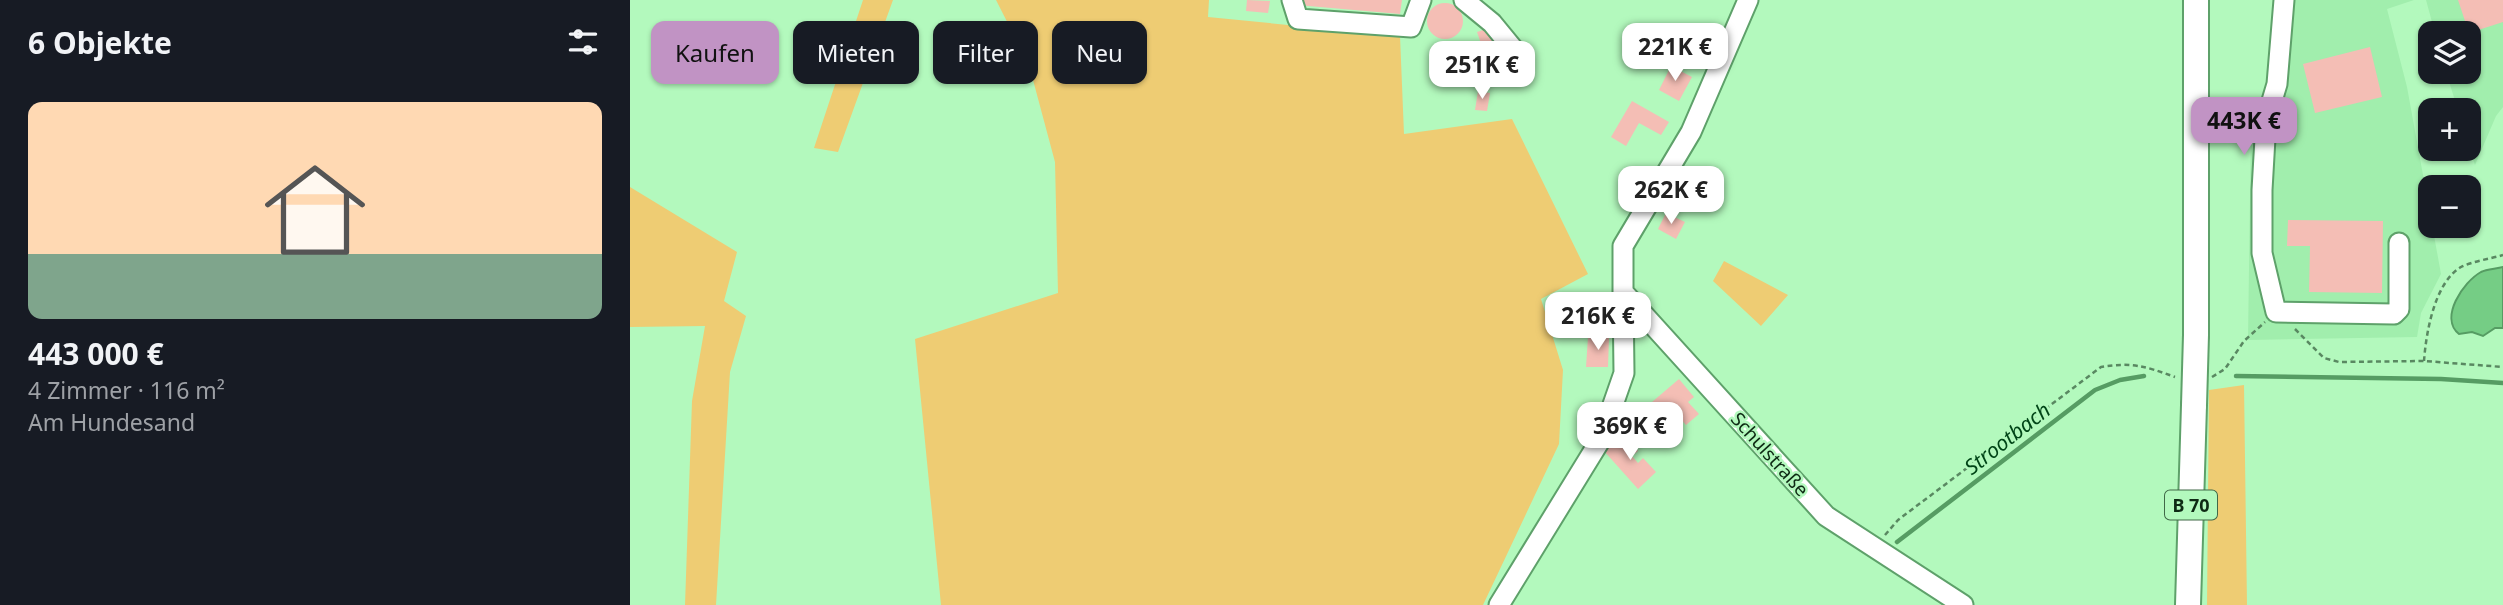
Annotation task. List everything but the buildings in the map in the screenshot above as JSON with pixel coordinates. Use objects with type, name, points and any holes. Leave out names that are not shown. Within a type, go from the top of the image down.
[{"type":"main road","name":"B 70","points":[[2188,605],[2196,335],[2196,0]]},
{"type":"street","points":[[1292,0],[1298,19],[1411,27],[1421,0]]},
{"type":"street","points":[[1464,0],[1492,23],[1515,51]]},
{"type":"street","points":[[1499,605],[1601,439],[1624,373],[1623,246],[1691,132],[1748,0]]},
{"type":"street","points":[[2284,0],[2277,84],[2266,121],[2262,190],[2262,253],[2276,312],[2394,314],[2399,309],[2399,243]]},
{"type":"street","name":"Schulstraße","points":[[1623,292],[1826,516],[1963,605]]},
{"type":"path","points":[[2424,361],[2429,321],[2448,281],[2462,267],[2503,255]]},
{"type":"path","points":[[2276,312],[2324,358],[2339,362],[2424,361],[2503,367]]},
{"type":"path","points":[[1873,547],[1898,520],[2080,381],[2101,367],[2114,364]]},
{"type":"shaded area","points":[[863,0],[893,0],[885,21],[856,21]]},
{"type":"shaded area","points":[[996,0],[1209,0],[1208,17],[1400,36],[1404,134],[1512,119],[1588,274],[1541,299],[1563,370],[1559,444],[1483,605],[941,605],[915,339],[1058,293],[1055,162],[1034,84],[1038,84],[1038,21],[1007,21]]},
{"type":"shaded area","points":[[2277,0],[2414,0],[2387,9],[2407,87],[2418,161],[2420,161],[2423,175],[2418,175],[2418,238],[2434,238],[2441,274],[2421,313],[2417,337],[2248,340],[2251,125],[2270,83]]},
{"type":"shaded area","points":[[2426,0],[2503,0],[2503,107],[2496,116],[2481,151],[2481,98],[2454,98],[2450,84],[2481,84],[2481,21],[2432,21]]},
{"type":"shaded area","points":[[835,84],[863,84],[838,152],[814,148]]},
{"type":"shaded area","points":[[630,187],[737,252],[724,301],[746,316],[730,372],[716,605],[685,605],[692,401],[705,326],[630,327]]},
{"type":"shaded area","points":[[1724,261],[1788,295],[1761,326],[1713,281]]},
{"type":"shaded area","points":[[2503,267],[2503,328],[2495,328],[2483,336],[2472,332],[2459,334],[2451,319],[2452,310],[2461,292],[2481,272]]},
{"type":"shaded area","points":[[2244,385],[2247,605],[2207,605],[2209,390]]},
{"type":"waterway","name":"Strootbach","points":[[1897,542],[2095,390],[2120,380],[2144,376]]},
{"type":"waterway","name":"Strootbach","points":[[2236,376],[2441,379],[2503,383]]}]
